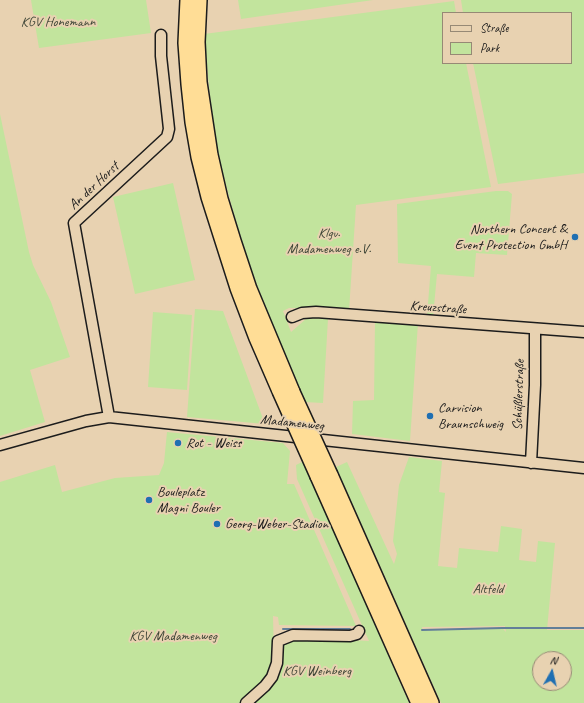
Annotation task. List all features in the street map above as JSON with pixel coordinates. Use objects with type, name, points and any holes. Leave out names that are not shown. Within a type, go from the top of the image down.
[{"type":"highway","points":[[188,0],[192,17],[193,122],[199,157],[209,197],[238,288],[257,338],[286,392],[431,703]]},
{"type":"highway","points":[[192,17],[199,0]]},
{"type":"highway","points":[[324,476],[419,703]]},
{"type":"street","name":"An der Horst","points":[[109,417],[74,223],[167,137],[170,129],[161,56],[161,35]]},
{"type":"street","name":"Kreuzstraße","points":[[292,317],[302,313],[316,312],[584,332]]},
{"type":"street","name":"Schüßlerstraße","points":[[531,462],[535,385],[535,329]]},
{"type":"street","name":"Madamenweg","points":[[0,445],[86,421],[109,417],[584,468]]},
{"type":"street","points":[[246,703],[265,686],[272,677],[276,663],[278,641],[293,635],[310,634],[350,636],[357,634],[358,631]]},
{"type":"green space","name":"KGV Honemann","points":[[31,0],[146,0],[151,33],[39,48]]},
{"type":"green space","points":[[238,0],[373,0],[241,19]]},
{"type":"green space","points":[[461,0],[584,0],[584,173],[498,184],[473,64],[572,64],[572,12],[463,12]]},
{"type":"green space","name":"Klgv. Madamenweg e.V.","points":[[454,1],[456,12],[442,12],[442,64],[466,64],[491,187],[356,205],[349,311],[289,308],[283,311],[291,332],[307,318],[328,319],[323,403],[304,402],[251,270],[218,156],[211,107],[204,34]]},
{"type":"green space","points":[[0,114],[29,252],[33,265],[51,302],[70,357],[30,370],[45,422],[0,436]]},
{"type":"green space","points":[[173,183],[195,280],[135,294],[113,197]]},
{"type":"green space","points":[[496,191],[508,191],[512,194],[507,255],[476,253],[474,277],[437,274],[433,317],[427,316],[431,266],[398,263],[397,204]]},
{"type":"green space","points":[[195,309],[223,311],[265,424],[187,417]]},
{"type":"green space","points":[[153,312],[192,315],[187,390],[148,387]]},
{"type":"green space","points":[[375,321],[418,323],[410,441],[352,434],[353,401],[374,400]]},
{"type":"green space","name":"KGV Madamenweg","points":[[167,432],[283,443],[290,451],[287,484],[294,484],[356,626],[279,625],[278,617],[273,616],[274,656],[269,675],[242,703],[0,703],[0,482],[55,465],[62,492],[115,478],[159,475],[164,463]]},
{"type":"green space","name":"Altfeld","points":[[409,457],[442,461],[439,492],[445,493],[438,566],[457,568],[459,548],[498,552],[501,526],[522,529],[519,560],[536,562],[538,541],[555,543],[547,630],[584,630],[584,703],[441,703],[336,467],[347,462],[394,564],[397,554],[393,541],[399,485]],"holes":[[[505,626],[506,632],[502,628],[423,630],[422,627]]]},
{"type":"green space","name":"KGV Weinberg","points":[[304,461],[409,703],[252,703],[262,694],[281,642],[298,637],[369,641],[297,479],[296,465]]},
{"type":"waterway","points":[[422,630],[584,628]]},
{"type":"waterway","points":[[283,629],[350,629]]},
{"type":"place","name":"Northern Concert & Event Protection GmbH","points":[[575,237]]},
{"type":"place","name":"Carvision Braunschweig","points":[[430,416]]},
{"type":"place","name":"Rot - Weiss","points":[[178,443]]},
{"type":"place","name":"Bouleplatz Magni Bouler","points":[[149,500]]},
{"type":"place","name":"Georg-Weber-Stadion","points":[[217,524]]}]
